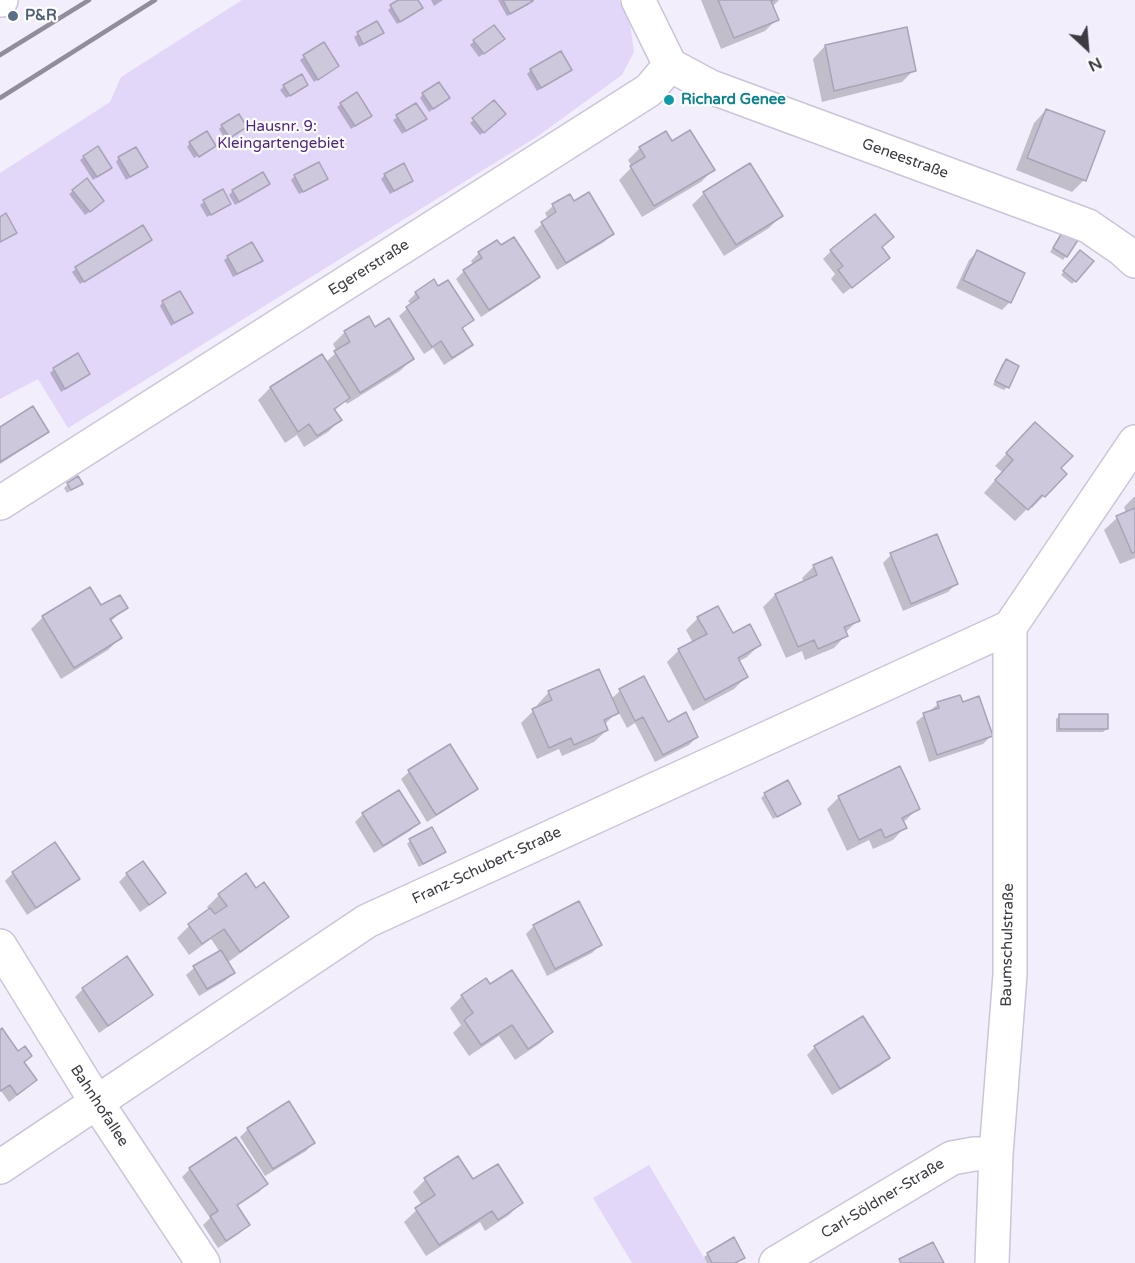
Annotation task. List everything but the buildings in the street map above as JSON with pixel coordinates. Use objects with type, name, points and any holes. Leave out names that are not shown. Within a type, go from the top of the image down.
[{"type":"street","points":[[638,0],[670,65]]},
{"type":"street","name":"Geneestraße","points":[[670,65],[711,87],[1088,226],[1135,261]]},
{"type":"street","name":"Egererstraße","points":[[0,503],[649,90],[670,65]]},
{"type":"street","points":[[1010,627],[1135,442]]},
{"type":"street","name":"Franz-Schubert-Straße","points":[[0,1167],[367,921],[1010,627]]},
{"type":"street","name":"Baumschulstraße","points":[[992,1263],[996,1154],[1010,975],[1010,627]]},
{"type":"street","name":"Bahnhofallee","points":[[0,946],[97,1103],[203,1263]]},
{"type":"street","name":"Carl-Söldner-Straße","points":[[776,1263],[952,1158],[974,1154],[996,1154]]},
{"type":"green space","name":"Hausnr. 9: Kleingartengebiet","points":[[242,0],[619,0],[630,23],[634,52],[622,75],[538,136],[68,428],[38,379],[0,399],[0,173],[110,102],[121,77]]},
{"type":"green space","points":[[649,1165],[707,1263],[632,1263],[593,1198]]},
{"type":"railway","points":[[0,55],[89,0]]},
{"type":"railway","points":[[0,98],[155,0]]},
{"type":"place","name":"P&R","points":[[13,16]]},
{"type":"place","name":"Richard Genee","points":[[669,100]]}]
